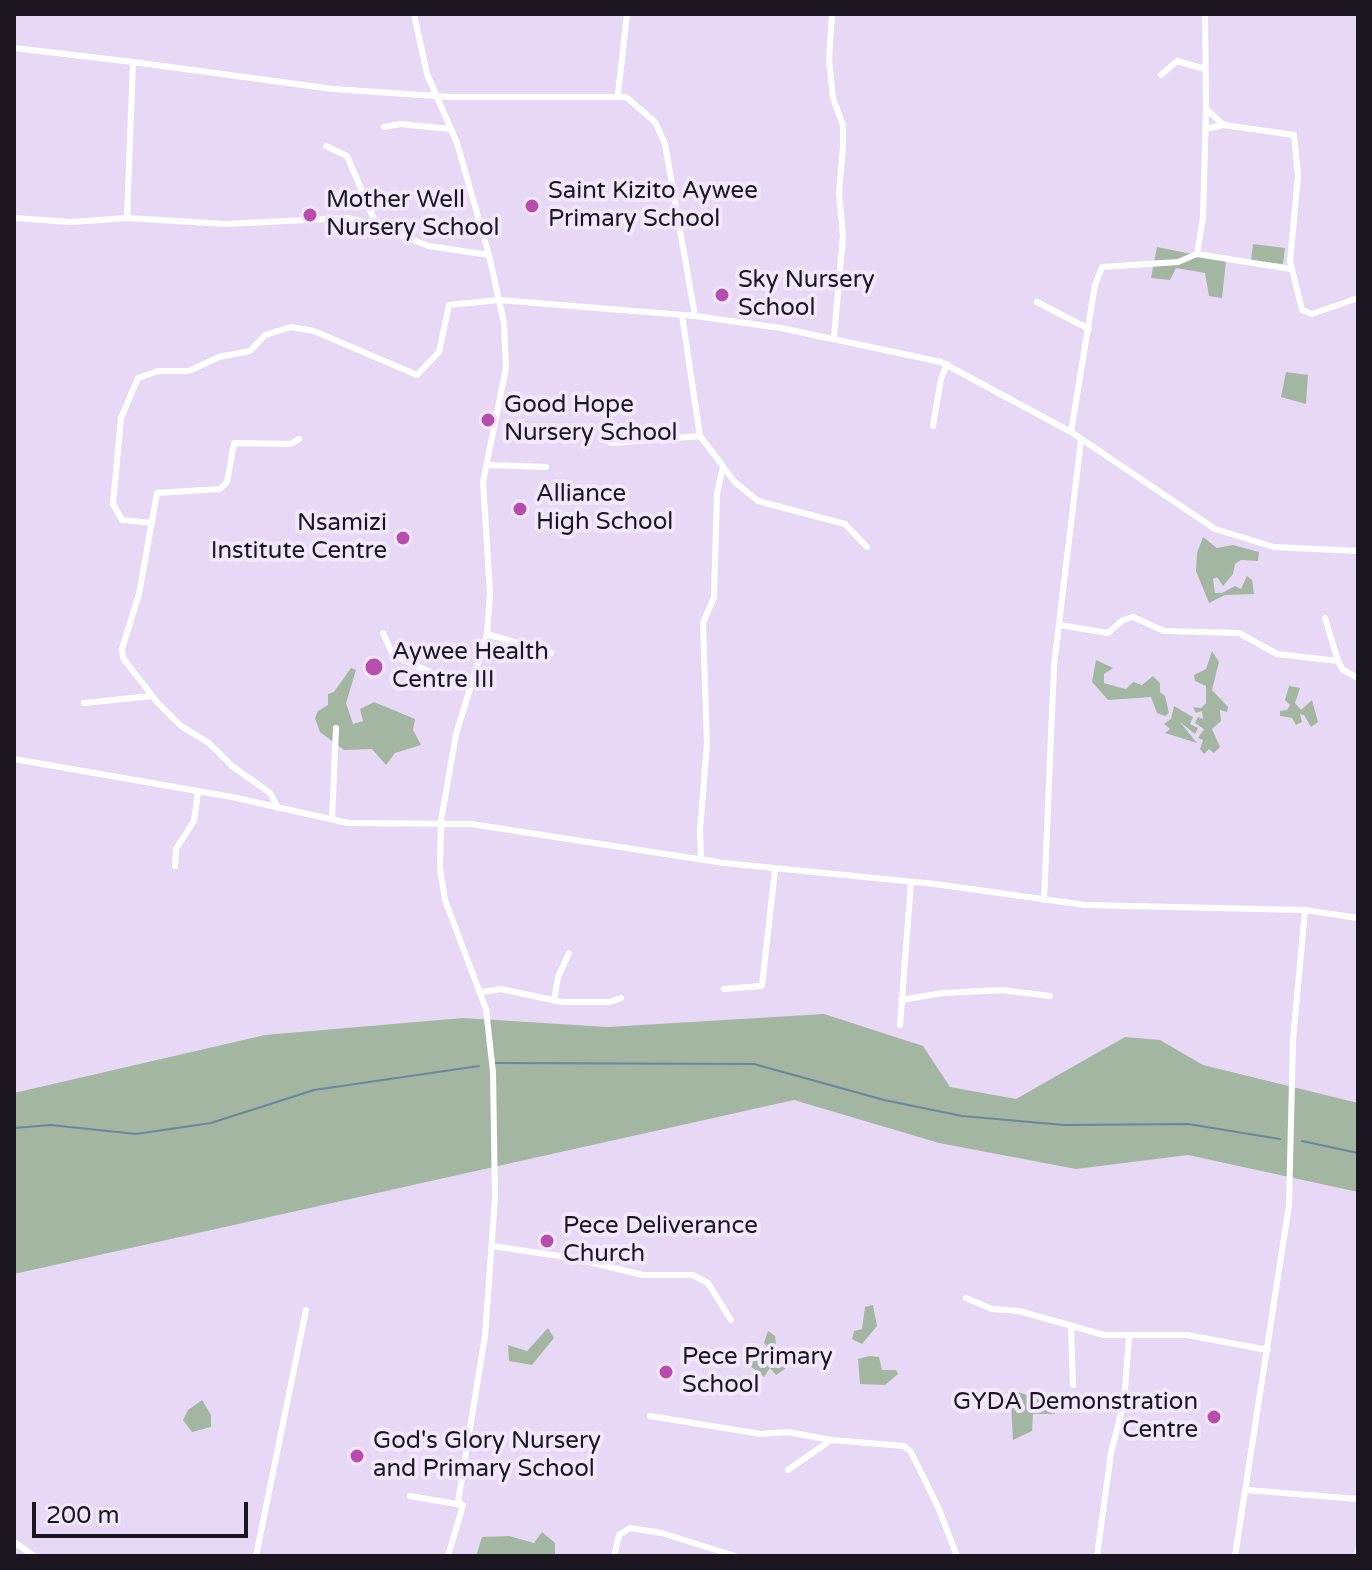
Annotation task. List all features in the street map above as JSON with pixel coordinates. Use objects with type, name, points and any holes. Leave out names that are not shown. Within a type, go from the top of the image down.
[{"type":"street","points":[[414,14],[427,74],[450,129],[489,255],[499,300],[506,368],[487,465],[483,504],[490,593],[487,634],[456,734],[441,821],[440,868],[445,900],[482,992],[493,1072],[492,1246],[485,1336],[458,1502],[463,1505]]},
{"type":"street","points":[[618,94],[627,14]]},
{"type":"street","points":[[832,14],[829,60],[833,98],[843,125],[839,193],[843,236],[834,337]]},
{"type":"street","points":[[1197,254],[1203,218],[1205,14]]},
{"type":"street","points":[[14,48],[333,89],[438,96],[618,94],[631,99],[660,131],[695,316]]},
{"type":"street","points":[[1161,75],[1177,61],[1205,69]]},
{"type":"street","points":[[127,218],[133,62]]},
{"type":"street","points":[[1206,109],[1224,125]]},
{"type":"street","points":[[384,127],[400,124],[450,129]]},
{"type":"street","points":[[1205,129],[1224,125],[1290,133],[1297,139],[1291,269],[1305,313],[1358,298]]},
{"type":"street","points":[[326,146],[347,156],[377,226]]},
{"type":"street","points":[[14,209],[28,220]]},
{"type":"street","points":[[14,218],[71,222],[127,218],[225,224],[348,218],[429,246],[489,255]]},
{"type":"street","points":[[1071,432],[1095,285],[1102,267],[1178,262],[1197,254],[1273,263],[1291,269]]},
{"type":"street","points":[[152,523],[122,520],[113,504],[121,418],[138,378],[158,371],[192,370],[219,357],[250,351],[265,335],[291,327],[314,331],[417,375],[439,352],[449,305],[499,300],[695,316],[834,337],[947,364],[1071,432],[1215,529],[1274,547],[1358,551]]},
{"type":"street","points":[[1037,302],[1089,329]]},
{"type":"street","points":[[682,315],[700,436],[735,482],[758,501],[845,524],[867,547]]},
{"type":"street","points":[[933,426],[941,379],[947,364]]},
{"type":"street","points":[[611,443],[700,436]]},
{"type":"street","points":[[278,808],[270,793],[232,766],[209,743],[181,726],[152,696],[121,653],[139,594],[157,493],[210,492],[224,487],[234,443],[291,444],[299,439]]},
{"type":"street","points":[[1044,900],[1052,709],[1081,440]]},
{"type":"street","points":[[487,465],[546,467]]},
{"type":"street","points":[[701,859],[700,830],[707,755],[703,623],[714,597],[717,494],[723,466]]},
{"type":"street","points":[[1060,625],[1108,633],[1123,620],[1133,617],[1164,631],[1239,633],[1277,654],[1338,661]]},
{"type":"street","points":[[1325,618],[1338,661],[1343,670],[1358,678]]},
{"type":"street","points":[[383,633],[393,655],[449,681],[470,686]]},
{"type":"street","points":[[487,634],[551,653]]},
{"type":"street","points":[[84,703],[152,696]]},
{"type":"street","points":[[332,820],[336,728]]},
{"type":"street","points":[[14,759],[332,820],[401,825],[441,821],[553,834],[775,870],[911,882],[1044,900],[1170,909],[1305,910],[1358,918]]},
{"type":"street","points":[[175,866],[176,849],[194,821],[198,792]]},
{"type":"street","points":[[724,989],[762,986],[775,870]]},
{"type":"street","points":[[900,1025],[911,882]]},
{"type":"street","points":[[1235,1556],[1289,1205],[1294,1127],[1293,1040],[1305,910]]},
{"type":"street","points":[[554,1001],[558,977],[569,953]]},
{"type":"street","points":[[482,992],[496,988],[554,1001],[610,1002],[621,998]]},
{"type":"street","points":[[901,1000],[943,993],[1002,990],[1050,996]]},
{"type":"street","points":[[492,1246],[573,1258],[643,1275],[693,1275],[708,1283],[731,1320]]},
{"type":"street","points":[[966,1298],[992,1309],[1019,1311],[1071,1328],[1129,1337],[1187,1335],[1268,1350]]},
{"type":"street","points":[[256,1556],[306,1310]]},
{"type":"street","points":[[1071,1328],[1073,1385]]},
{"type":"street","points":[[1097,1556],[1111,1453],[1124,1401],[1129,1337]]},
{"type":"street","points":[[650,1416],[761,1434],[788,1432],[907,1448],[938,1507],[957,1556]]},
{"type":"street","points":[[788,1470],[831,1440]]},
{"type":"street","points":[[1246,1490],[1358,1499]]},
{"type":"street","points":[[410,1496],[463,1505]]},
{"type":"street","points":[[448,1556],[463,1505]]},
{"type":"street","points":[[614,1556],[619,1535],[630,1528],[662,1533],[735,1556]]},
{"type":"street","points":[[14,1542],[34,1556]]},
{"type":"street","points":[[1357,1556],[1358,1549]]},
{"type":"green space","points":[[1253,244],[1285,248],[1283,264],[1251,261]]},
{"type":"green space","points":[[1157,247],[1226,261],[1222,298],[1209,296],[1205,273],[1176,268],[1170,280],[1151,278]]},
{"type":"green space","points":[[1286,372],[1308,375],[1306,404],[1281,397]]},
{"type":"green space","points":[[1203,537],[1217,548],[1233,545],[1259,552],[1258,561],[1241,560],[1235,564],[1233,574],[1223,586],[1217,577],[1213,579],[1215,593],[1222,593],[1235,586],[1241,589],[1247,576],[1252,580],[1254,594],[1225,595],[1209,603],[1196,571],[1197,553]]},
{"type":"green space","points":[[1212,651],[1219,662],[1212,690],[1228,707],[1227,712],[1220,710],[1221,721],[1212,729],[1220,747],[1214,753],[1209,749],[1204,754],[1200,749],[1203,740],[1198,738],[1204,729],[1195,723],[1198,717],[1203,719],[1202,711],[1196,713],[1193,707],[1201,708],[1206,703],[1206,686],[1195,681],[1194,675],[1206,669]]},
{"type":"green space","points":[[1096,660],[1113,668],[1104,674],[1104,683],[1118,687],[1126,689],[1133,682],[1142,685],[1153,676],[1160,683],[1160,692],[1165,696],[1169,713],[1165,716],[1157,713],[1151,697],[1108,700],[1092,682]]},
{"type":"green space","points":[[351,668],[356,670],[346,703],[353,724],[363,721],[360,709],[374,702],[415,719],[413,730],[421,745],[395,753],[386,765],[372,749],[344,750],[320,732],[315,718],[318,711],[328,705],[328,694],[334,692]]},
{"type":"green space","points":[[1289,686],[1300,688],[1295,703],[1301,710],[1312,700],[1318,722],[1311,727],[1304,715],[1300,714],[1302,722],[1296,725],[1292,718],[1280,716],[1280,711],[1287,710],[1290,705],[1285,700]]},
{"type":"green space","points":[[1174,706],[1193,717],[1190,724],[1198,728],[1195,734],[1180,722],[1197,743],[1165,733],[1170,729],[1164,724],[1171,719]]},
{"type":"green space","points":[[824,1014],[923,1046],[950,1087],[1016,1099],[1125,1037],[1160,1040],[1203,1065],[1358,1103],[1358,1192],[1188,1155],[1076,1169],[939,1143],[794,1100],[14,1274],[14,1093],[265,1035],[463,1018],[608,1027]]},
{"type":"green space","points":[[873,1305],[877,1326],[862,1344],[852,1339],[854,1331],[862,1329],[865,1307]]},
{"type":"green space","points":[[548,1328],[554,1338],[532,1365],[509,1361],[508,1345],[527,1351]]},
{"type":"green space","points":[[768,1331],[775,1336],[777,1355],[785,1359],[804,1355],[803,1365],[792,1364],[776,1375],[770,1368],[764,1377],[749,1365],[747,1351],[753,1347],[758,1355],[767,1346],[764,1343]]},
{"type":"green space","points":[[879,1357],[882,1370],[896,1370],[898,1374],[885,1385],[860,1384],[858,1359]]},
{"type":"green space","points":[[1015,1391],[1056,1405],[1055,1414],[1033,1414],[1032,1431],[1013,1440],[1011,1403]]},
{"type":"green space","points":[[202,1400],[211,1415],[211,1427],[192,1432],[183,1420],[188,1410]]},
{"type":"green space","points":[[542,1532],[555,1543],[555,1556],[476,1556],[482,1537],[509,1536],[534,1543]]},
{"type":"waterway","points":[[494,1063],[754,1064],[884,1100],[962,1116],[1064,1125],[1188,1124],[1280,1139]]},
{"type":"waterway","points":[[14,1128],[51,1125],[136,1134],[211,1123],[314,1090],[479,1066]]},
{"type":"waterway","points":[[1302,1141],[1358,1153]]},
{"type":"place","name":"Saint Kizito Aywee Primary School","points":[[532,206]]},
{"type":"place","name":"Mother Well Nursery School","points":[[310,215]]},
{"type":"place","name":"Sky Nursery School","points":[[722,295]]},
{"type":"place","name":"Good Hope Nursery School","points":[[488,420]]},
{"type":"place","name":"Alliance High School","points":[[520,509]]},
{"type":"place","name":"Nsamizi Institute Centre","points":[[403,538]]},
{"type":"place","name":"Aywee Health Centre III","points":[[374,667]]},
{"type":"place","name":"Pece Deliverance Church","points":[[547,1241]]},
{"type":"place","name":"Pece Primary School","points":[[666,1372]]},
{"type":"place","name":"GYDA Demonstration Centre","points":[[1214,1417]]},
{"type":"place","name":"God's Glory Nursery and Primary School","points":[[357,1456]]}]
